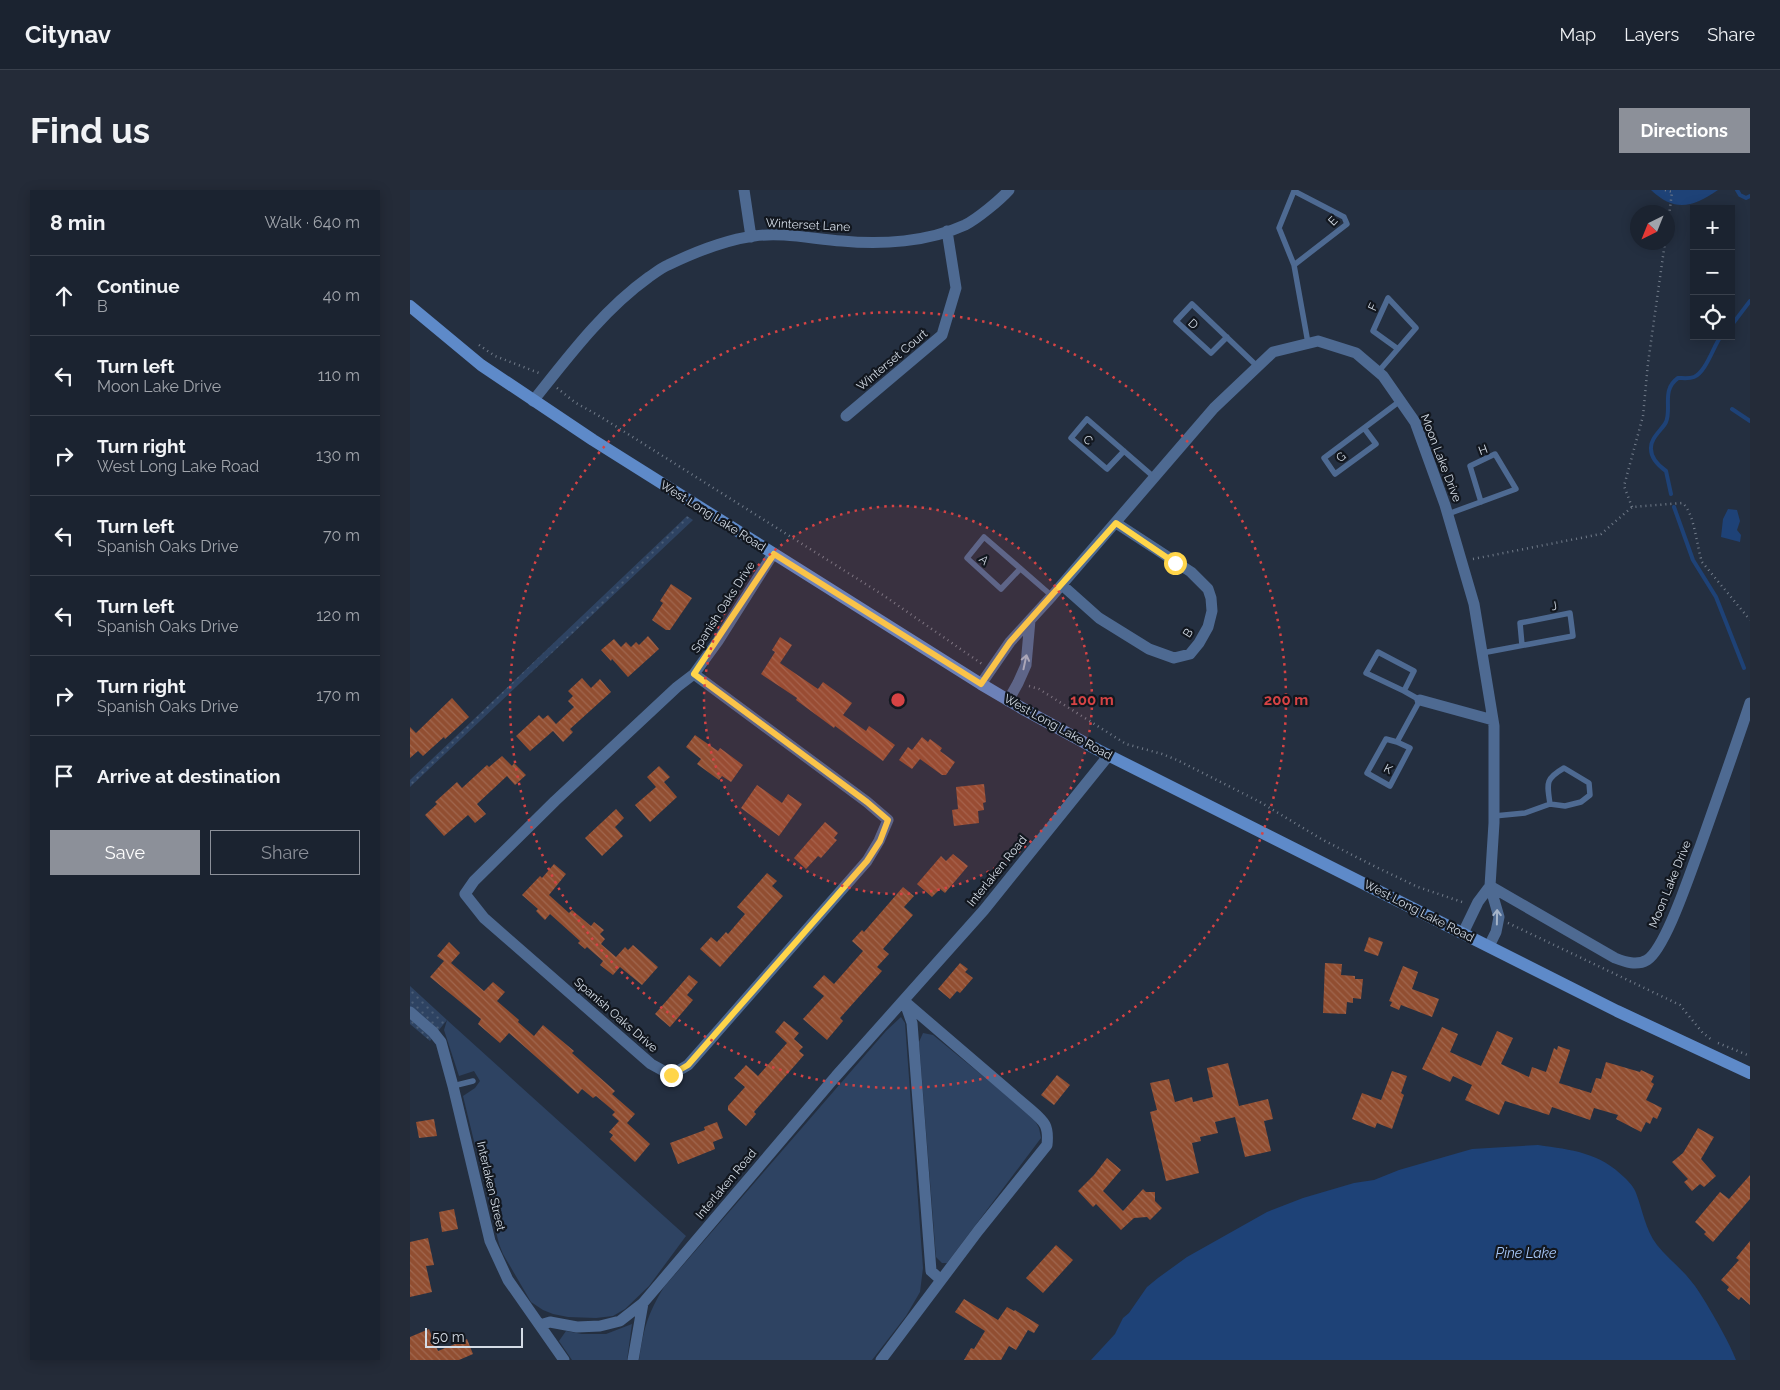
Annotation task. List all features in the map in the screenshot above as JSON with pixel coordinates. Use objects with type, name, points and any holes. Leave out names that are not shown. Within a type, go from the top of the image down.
[{"type":"main road","name":"West Long Lake Road","points":[[410,306],[480,365],[533,401],[1008,700],[1109,755],[1617,1011],[1750,1073]]},
{"type":"street","points":[[744,190],[751,237]]},
{"type":"street","name":"Winterset Lane","points":[[533,401],[612,306],[666,265],[713,246],[751,237],[787,236],[844,242],[886,242],[931,236],[966,224],[1009,190]]},
{"type":"street","name":"Winterset Court","points":[[846,416],[942,335],[956,288],[948,231]]},
{"type":"street","name":"Moon Lake Drive","points":[[981,684],[1010,642],[1062,585],[1214,408],[1274,352],[1318,341],[1356,354],[1383,376],[1415,422],[1448,514],[1474,604],[1493,720],[1494,816],[1490,886],[1499,917]]},
{"type":"street","name":"B","points":[[1062,585],[1099,618],[1148,649],[1174,658],[1190,654],[1208,627],[1212,611],[1208,590],[1190,572],[1116,523]]},
{"type":"street","name":"Spanish Oaks Drive","points":[[694,674],[867,802],[888,820],[880,841],[867,861],[688,1065],[671,1075],[651,1064],[484,918],[465,894],[474,881],[555,801],[694,674],[774,554]]},
{"type":"street","points":[[1008,700],[1026,664],[1030,620]]},
{"type":"street","points":[[1420,700],[1493,720]]},
{"type":"street","name":"Moon Lake Drive","points":[[1490,886],[1615,958],[1630,963],[1647,960],[1660,944],[1677,909],[1750,703]]},
{"type":"street","name":"Interlaken Road","points":[[540,1325],[550,1322],[577,1327],[600,1326],[620,1322],[643,1302],[830,1084],[984,910],[1109,755]]},
{"type":"street","points":[[1463,933],[1475,908],[1490,886]]},
{"type":"street","points":[[1489,946],[1496,932],[1499,917]]},
{"type":"street","points":[[881,1360],[978,1231],[1047,1145],[1048,1132],[1044,1122],[1031,1110],[904,1001]]},
{"type":"street","points":[[904,1001],[912,1022],[931,1271],[941,1280]]},
{"type":"street","name":"Interlaken Street","points":[[410,1012],[433,1032],[441,1042],[490,1241],[508,1280],[564,1360]]},
{"type":"street","points":[[633,1360],[643,1302]]},
{"type":"lane","name":"E","points":[[1294,265],[1347,224],[1344,217],[1294,192],[1279,228],[1294,265],[1308,343]]},
{"type":"lane","name":"F","points":[[1378,372],[1416,328],[1388,298],[1373,331],[1398,348]]},
{"type":"lane","name":"D","points":[[1227,337],[1211,354],[1176,321],[1192,304],[1227,337],[1258,367]]},
{"type":"lane","name":"G","points":[[1364,428],[1376,444],[1335,474],[1324,458],[1364,428],[1400,401]]},
{"type":"lane","name":"C","points":[[1124,451],[1107,469],[1071,438],[1087,419],[1124,451],[1155,478]]},
{"type":"lane","name":"H","points":[[1448,514],[1481,502],[1516,489],[1495,454],[1470,466],[1481,502]]},
{"type":"lane","name":"A","points":[[1020,569],[1001,589],[967,558],[984,537],[1052,596]]},
{"type":"lane","name":"J","points":[[1482,653],[1573,636],[1570,613],[1520,623],[1522,645]]},
{"type":"lane","points":[[1397,742],[1420,700],[1366,673],[1378,652],[1414,671],[1404,691]]},
{"type":"lane","name":"K","points":[[1386,739],[1397,742],[1410,748],[1390,786],[1367,773],[1386,739]]},
{"type":"lane","points":[[1494,816],[1525,812],[1550,804],[1565,806],[1581,802],[1590,795],[1589,783],[1564,768],[1553,774],[1548,784],[1550,804]]},
{"type":"lane","points":[[453,1086],[473,1081]]},
{"type":"path","points":[[1665,190],[1672,192],[1670,205]]},
{"type":"path","points":[[1632,507],[1624,486],[1643,416],[1648,363],[1664,250]]},
{"type":"path","points":[[473,341],[495,356],[541,374],[576,403],[883,595],[991,670]]},
{"type":"path","points":[[1462,561],[1601,534],[1632,507],[1677,502],[1686,506],[1702,562],[1750,620]]},
{"type":"path","points":[[1018,683],[1039,689],[1126,744],[1177,760],[1260,802],[1323,840],[1376,867],[1418,887],[1475,908]]},
{"type":"path","points":[[1499,917],[1680,1005],[1710,1039],[1750,1056]]},
{"type":"shaded area","points":[[687,516],[693,520],[410,787],[410,780]]},
{"type":"shaded area","points":[[410,986],[447,1020],[430,1041],[410,1024]]},
{"type":"shaded area","points":[[901,1017],[905,1023],[923,1268],[920,1292],[906,1316],[872,1360],[639,1360],[647,1322],[664,1287],[886,1031]]},
{"type":"shaded area","points":[[447,1020],[686,1236],[649,1286],[625,1309],[613,1316],[596,1318],[568,1317],[543,1310],[531,1302],[499,1244],[463,1096],[475,1088],[480,1081],[474,1071],[459,1076],[444,1030]]},
{"type":"shaded area","points":[[923,1033],[933,1035],[1033,1117],[1039,1128],[1041,1138],[947,1263],[942,1263],[936,1257],[919,1042]]},
{"type":"shaded area","points":[[632,1324],[627,1360],[572,1360],[559,1341],[566,1331],[582,1334],[606,1334]]},
{"type":"water","points":[[1651,190],[1718,190],[1692,204],[1676,205],[1668,202]]},
{"type":"water","points":[[1728,509],[1737,510],[1740,521],[1737,530],[1741,535],[1740,542],[1721,537],[1723,519]]},
{"type":"water","name":"Pine Lake","points":[[1538,1145],[1574,1151],[1595,1157],[1615,1169],[1628,1181],[1635,1191],[1653,1239],[1697,1289],[1722,1331],[1736,1360],[1091,1360],[1115,1334],[1123,1318],[1129,1313],[1147,1287],[1187,1257],[1267,1212],[1303,1198],[1354,1183],[1374,1180],[1399,1170],[1472,1149]]},
{"type":"building","points":[[671,584],[692,598],[670,630],[666,630],[652,620],[663,603],[660,601]]},
{"type":"building","points":[[648,636],[659,649],[628,677],[601,650],[614,639],[621,647],[626,642],[631,647],[636,642],[639,645]]},
{"type":"building","points":[[780,637],[792,645],[780,663],[818,689],[823,682],[852,703],[843,715],[866,731],[869,726],[895,745],[883,761],[835,726],[834,728],[796,700],[797,698],[761,674],[775,652],[772,650]]},
{"type":"building","points":[[582,678],[591,688],[600,679],[611,692],[570,729],[573,732],[563,742],[553,731],[530,751],[516,736],[539,715],[543,719],[548,715],[556,724],[574,707],[568,701],[573,696],[568,691]]},
{"type":"building","points":[[452,698],[469,717],[423,756],[418,751],[410,758],[410,727],[416,733]]},
{"type":"building","points":[[695,735],[718,751],[720,748],[743,765],[731,782],[722,776],[719,780],[697,764],[701,759],[686,747]]},
{"type":"building","points":[[922,737],[928,742],[930,739],[942,748],[940,751],[955,762],[946,775],[942,775],[920,759],[912,769],[899,760],[908,747],[912,750]]},
{"type":"building","points":[[502,756],[512,766],[514,763],[526,775],[515,785],[507,776],[477,804],[486,814],[475,823],[468,815],[444,836],[425,815],[437,804],[435,802],[457,782],[462,788],[487,765],[489,767]]},
{"type":"building","points":[[659,766],[670,777],[664,782],[677,797],[650,822],[635,805],[656,787],[647,777]]},
{"type":"building","points":[[984,784],[986,802],[983,803],[984,810],[978,811],[979,823],[954,826],[952,810],[958,809],[956,787]]},
{"type":"building","points":[[757,785],[782,803],[788,794],[802,804],[779,836],[741,808]]},
{"type":"building","points":[[616,809],[624,818],[615,827],[623,836],[602,856],[585,838]]},
{"type":"building","points":[[825,822],[838,833],[834,838],[837,840],[821,858],[818,856],[806,869],[794,858]]},
{"type":"building","points":[[953,854],[968,866],[945,893],[940,889],[932,897],[917,884],[941,856],[946,861]]},
{"type":"building","points":[[554,864],[566,874],[549,895],[569,913],[572,910],[591,926],[594,922],[604,930],[600,934],[605,939],[601,944],[616,957],[625,947],[628,950],[633,945],[658,967],[642,985],[620,967],[613,975],[600,965],[603,961],[587,947],[585,949],[578,943],[580,941],[550,914],[545,920],[536,911],[538,909],[522,895],[540,876],[542,878]]},
{"type":"building","points":[[767,873],[777,881],[772,886],[783,896],[720,967],[700,949],[711,937],[717,942],[726,932],[728,934],[745,914],[737,907]]},
{"type":"building","points":[[903,887],[914,896],[904,907],[913,915],[883,949],[889,954],[877,967],[882,971],[840,1018],[843,1021],[827,1040],[803,1019],[824,996],[813,987],[824,975],[834,984],[863,951],[852,941],[862,930],[864,932]]},
{"type":"building","points":[[1369,937],[1383,942],[1378,956],[1364,951]]},
{"type":"building","points":[[449,942],[460,953],[451,963],[484,991],[493,982],[505,992],[497,1001],[519,1020],[518,1022],[534,1036],[543,1025],[574,1051],[572,1053],[615,1091],[612,1094],[635,1114],[627,1123],[650,1144],[635,1162],[610,1139],[613,1135],[609,1132],[619,1121],[612,1115],[615,1112],[596,1096],[593,1098],[582,1089],[578,1094],[509,1033],[500,1043],[478,1024],[481,1019],[430,977],[444,961],[437,956]]},
{"type":"building","points":[[960,963],[968,969],[965,972],[973,978],[960,993],[957,991],[950,999],[938,989]]},
{"type":"building","points":[[1325,963],[1342,964],[1341,975],[1355,976],[1355,979],[1363,979],[1361,999],[1353,998],[1353,1003],[1347,1002],[1346,1014],[1323,1013]]},
{"type":"building","points":[[1403,966],[1418,972],[1412,989],[1439,999],[1432,1017],[1401,1005],[1399,1010],[1390,1006],[1392,1002],[1389,1001]]},
{"type":"building","points":[[689,975],[698,982],[687,995],[693,1000],[670,1027],[655,1014]]},
{"type":"building","points":[[784,1021],[799,1033],[794,1039],[803,1047],[799,1051],[804,1055],[754,1112],[756,1114],[746,1126],[728,1110],[728,1106],[745,1087],[734,1078],[746,1065],[758,1076],[787,1043],[775,1032]]},
{"type":"building","points":[[1442,1027],[1458,1034],[1450,1052],[1481,1066],[1497,1031],[1513,1038],[1501,1064],[1529,1077],[1532,1067],[1546,1072],[1554,1048],[1557,1050],[1558,1046],[1570,1050],[1559,1083],[1591,1093],[1596,1078],[1601,1079],[1606,1062],[1640,1072],[1641,1070],[1654,1076],[1651,1082],[1654,1084],[1646,1100],[1662,1108],[1657,1119],[1653,1117],[1650,1124],[1646,1122],[1641,1132],[1616,1119],[1618,1115],[1594,1108],[1590,1120],[1552,1107],[1549,1115],[1505,1101],[1499,1115],[1465,1100],[1472,1085],[1453,1076],[1450,1082],[1422,1069]]},
{"type":"building","points":[[1228,1063],[1239,1106],[1268,1099],[1273,1119],[1264,1121],[1271,1151],[1245,1157],[1235,1117],[1215,1122],[1218,1133],[1200,1137],[1201,1141],[1192,1143],[1199,1173],[1166,1181],[1150,1112],[1157,1110],[1150,1083],[1169,1079],[1175,1102],[1192,1097],[1193,1102],[1213,1097],[1207,1068]]},
{"type":"building","points":[[1392,1071],[1407,1076],[1401,1093],[1404,1095],[1392,1129],[1377,1123],[1375,1128],[1352,1119],[1362,1093],[1381,1100]]},
{"type":"building","points":[[1057,1075],[1070,1085],[1054,1105],[1041,1095]]},
{"type":"building","points":[[434,1119],[437,1136],[419,1138],[416,1122]]},
{"type":"building","points":[[717,1122],[723,1138],[713,1142],[715,1149],[678,1164],[670,1143],[705,1130],[704,1127]]},
{"type":"building","points":[[1698,1128],[1714,1137],[1701,1159],[1716,1176],[1704,1187],[1700,1184],[1692,1191],[1684,1182],[1688,1179],[1672,1162],[1683,1153]]},
{"type":"building","points":[[1107,1158],[1121,1170],[1103,1191],[1123,1211],[1143,1189],[1146,1192],[1155,1192],[1155,1201],[1162,1208],[1150,1220],[1147,1217],[1134,1218],[1121,1230],[1096,1204],[1093,1207],[1078,1191]]},
{"type":"building","points":[[1750,1175],[1750,1199],[1713,1242],[1695,1222],[1720,1192],[1729,1199]]},
{"type":"building","points":[[454,1209],[458,1229],[442,1232],[439,1212]]},
{"type":"building","points":[[428,1238],[434,1265],[426,1266],[432,1292],[410,1297],[410,1242]]},
{"type":"building","points":[[1750,1241],[1750,1305],[1741,1297],[1739,1300],[1727,1290],[1729,1287],[1721,1280],[1739,1260],[1736,1258]]},
{"type":"building","points":[[1056,1245],[1073,1260],[1043,1293],[1026,1278]]},
{"type":"building","points":[[964,1299],[998,1320],[1007,1307],[1039,1325],[1034,1333],[1028,1330],[1016,1350],[1009,1346],[1001,1360],[964,1360],[971,1348],[974,1349],[985,1331],[955,1312]]},
{"type":"building","points":[[429,1329],[438,1351],[467,1339],[473,1354],[459,1360],[410,1360],[410,1337]]},
{"type":"waterway","points":[[1737,190],[1740,195],[1746,198],[1750,196]]},
{"type":"waterway","points":[[1735,321],[1750,301]]},
{"type":"waterway","points":[[1671,494],[1666,471],[1652,456],[1652,441],[1668,417],[1668,394],[1673,383],[1678,378],[1690,378],[1698,374],[1706,365],[1719,340]]},
{"type":"waterway","points":[[1732,409],[1750,421]]},
{"type":"waterway","points":[[1674,507],[1693,560],[1716,597],[1744,668]]},
{"type":"route","points":[[671,1075],[688,1065],[867,861],[880,841],[888,820],[867,802],[694,674],[718,641],[774,554],[981,684],[1010,642],[1116,523],[1175,563]]}]
